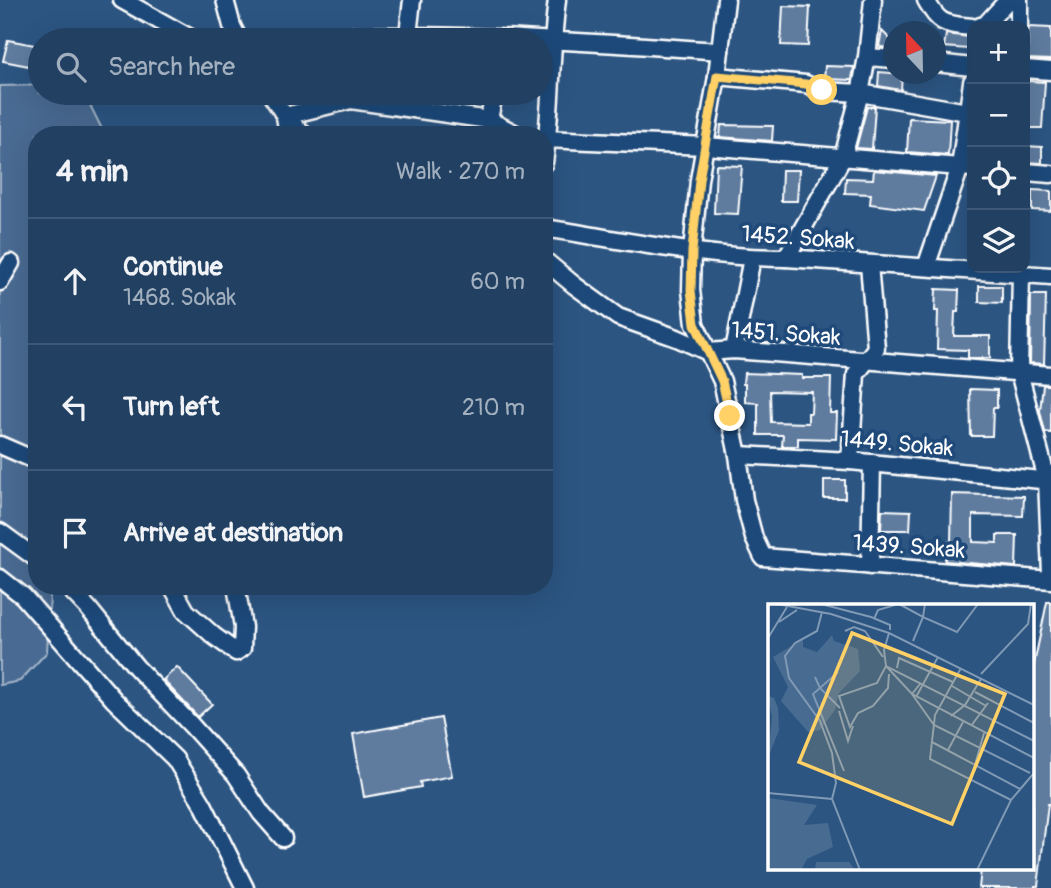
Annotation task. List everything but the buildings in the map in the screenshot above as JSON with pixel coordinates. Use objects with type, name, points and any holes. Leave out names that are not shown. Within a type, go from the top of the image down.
[{"type":"street","points":[[122,0],[172,28]]},
{"type":"street","points":[[225,0],[233,28]]},
{"type":"street","points":[[409,28],[412,0]]},
{"type":"street","points":[[553,32],[557,0]]},
{"type":"street","points":[[726,0],[717,76],[699,180],[691,290],[695,324],[722,381],[738,455]]},
{"type":"street","points":[[786,257],[843,157],[867,57],[873,0]]},
{"type":"street","points":[[926,0],[938,19],[948,24],[967,26]]},
{"type":"street","points":[[989,21],[1008,0]]},
{"type":"street","points":[[1019,0],[1019,21]]},
{"type":"street","points":[[553,40],[720,51]]},
{"type":"street","points":[[867,57],[883,58]]},
{"type":"street","points":[[946,64],[967,66]]},
{"type":"street","points":[[1030,69],[1051,71]]},
{"type":"street","points":[[717,76],[806,84],[822,90],[860,93],[967,111],[966,167],[926,267]]},
{"type":"street","points":[[278,105],[294,126]]},
{"type":"street","points":[[285,116],[321,105]]},
{"type":"street","points":[[403,105],[489,120],[501,126]]},
{"type":"street","points":[[489,120],[492,105]]},
{"type":"street","points":[[547,126],[548,105]]},
{"type":"street","points":[[285,116],[287,126]]},
{"type":"street","points":[[553,139],[706,146],[966,167]]},
{"type":"street","points":[[1030,172],[1051,174]]},
{"type":"street","name":"1452. Sokak","points":[[553,229],[692,251],[752,257],[786,257],[1051,276]]},
{"type":"street","points":[[734,350],[752,257]]},
{"type":"street","points":[[0,282],[11,263]]},
{"type":"street","points":[[850,461],[856,374],[876,348],[870,264]]},
{"type":"street","name":"1451. Sokak","points":[[553,267],[618,317],[708,352],[734,350],[1051,375]]},
{"type":"street","points":[[1021,274],[1019,372],[1049,480],[1051,577]]},
{"type":"street","points":[[0,445],[28,457]]},
{"type":"street","name":"1449. Sokak","points":[[738,455],[850,461],[1049,480]]},
{"type":"street","name":"1439. Sokak","points":[[738,455],[744,500],[754,538],[763,557],[1051,577]]},
{"type":"street","points":[[870,566],[872,463]]},
{"type":"street","points":[[0,531],[28,552]]},
{"type":"street","points":[[0,579],[23,596],[114,700],[175,759],[203,804],[245,888]]},
{"type":"street","points":[[75,595],[136,667],[236,775],[261,813],[284,838]]},
{"type":"street","points":[[177,595],[186,611],[236,652],[242,648],[243,627],[238,595]]},
{"type":"shaded area","points":[[28,85],[28,105],[90,105],[100,126],[28,126],[28,595],[50,595],[47,652],[20,681],[0,685],[0,86]]},
{"type":"route","points":[[730,416],[722,381],[695,324],[691,290],[699,180],[717,76],[806,84],[822,90]]}]
